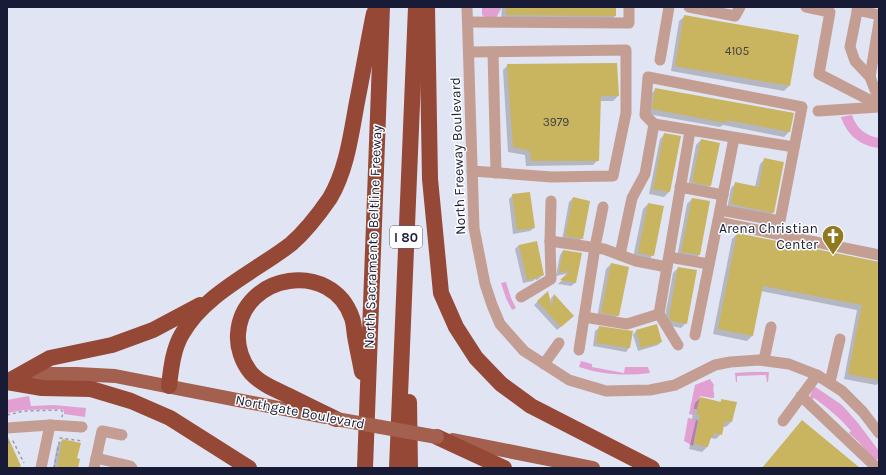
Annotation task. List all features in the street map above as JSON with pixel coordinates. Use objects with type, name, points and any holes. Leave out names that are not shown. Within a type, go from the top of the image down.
[{"type":"highway","points":[[169,386],[173,358],[181,335],[195,314],[214,298],[291,243],[313,222],[330,197],[343,169],[350,140],[375,7]]},
{"type":"highway","name":"North Sacramento Beltline Freeway","points":[[365,468],[382,7]]},
{"type":"highway","name":"I 80","points":[[397,468],[416,7]]},
{"type":"highway","points":[[427,7],[430,179],[441,293],[456,327],[476,358],[491,374],[501,384],[531,406],[652,468]]},
{"type":"highway","points":[[407,220],[410,468]]},
{"type":"highway","points":[[336,419],[264,384],[251,373],[242,358],[238,342],[239,324],[245,309],[256,295],[270,286],[289,280],[309,280],[328,287],[343,300],[352,318],[367,399]]},
{"type":"highway","points":[[7,382],[50,358],[112,345],[153,330],[214,298]]},
{"type":"highway","points":[[7,382],[42,388],[90,389],[131,401],[170,418],[249,468]]},
{"type":"highway","points":[[437,437],[504,468]]},
{"type":"main road","name":"Northgate Boulevard","points":[[7,382],[34,376],[77,374],[115,376],[593,468]]},
{"type":"street","name":"North Freeway Boulevard","points":[[467,7],[474,228],[485,284],[492,305],[500,324],[524,351],[569,380],[606,391],[650,390],[674,385],[715,365],[744,360],[764,360],[789,364],[830,382],[853,401],[879,433]]},
{"type":"street","points":[[468,22],[629,23],[629,7]]},
{"type":"street","points":[[660,60],[669,7]]},
{"type":"street","points":[[689,7],[736,16],[740,7]]},
{"type":"street","points":[[806,7],[830,12],[819,74],[879,106]]},
{"type":"street","points":[[879,15],[858,8],[850,48],[855,61],[870,77],[879,100]]},
{"type":"street","points":[[870,77],[879,22]]},
{"type":"street","points":[[468,52],[626,50],[626,113],[613,176],[552,177],[472,171]]},
{"type":"street","points":[[493,52],[496,173]]},
{"type":"street","points":[[720,210],[780,221],[802,107],[648,77],[645,115],[654,124],[794,147]]},
{"type":"street","points":[[818,111],[879,106]]},
{"type":"street","points":[[620,255],[632,198],[644,174],[654,124]]},
{"type":"street","points":[[678,345],[659,314],[690,131]]},
{"type":"street","points":[[696,335],[734,138]]},
{"type":"street","points":[[680,187],[723,195]]},
{"type":"street","points":[[522,297],[551,279],[551,201]]},
{"type":"street","points":[[579,350],[595,247],[603,207]]},
{"type":"street","points":[[752,229],[755,216]]},
{"type":"street","points":[[718,222],[879,255]]},
{"type":"street","points":[[550,241],[604,249],[636,261],[710,264]]},
{"type":"street","points":[[584,317],[627,324],[659,314]]},
{"type":"street","points":[[764,360],[771,327]]},
{"type":"street","points":[[830,382],[840,339]]},
{"type":"street","points":[[544,364],[559,342]]},
{"type":"street","points":[[783,421],[817,375]]},
{"type":"street","points":[[801,396],[877,468]]},
{"type":"street","points":[[7,428],[50,425],[82,427]]},
{"type":"street","points":[[41,468],[50,425]]},
{"type":"street","points":[[122,435],[102,431],[95,463],[130,466],[132,468]]},
{"type":"path","points":[[54,468],[60,438],[82,441]]},
{"type":"path","points":[[7,443],[13,441],[24,463]]},
{"type":"shaded area","points":[[482,7],[502,7],[496,18],[485,17],[482,15]]},
{"type":"shaded area","points":[[852,115],[856,124],[862,131],[879,138],[879,148],[860,142],[851,134],[841,117]]},
{"type":"shaded area","points":[[506,282],[516,308],[512,310],[501,283]]},
{"type":"shaded area","points":[[581,361],[592,364],[592,367],[624,373],[625,367],[648,367],[650,373],[623,375],[597,372],[579,367]]},
{"type":"shaded area","points":[[769,372],[768,382],[766,375],[737,376],[736,382],[735,373]]},
{"type":"shaded area","points":[[710,379],[714,385],[714,398],[700,396],[697,409],[694,409],[693,415],[689,414],[695,385]]},
{"type":"shaded area","points":[[814,386],[842,405],[879,451],[879,458],[876,460],[872,459],[859,442],[849,433],[851,431],[838,417],[814,398],[811,400],[810,396]]},
{"type":"shaded area","points":[[29,396],[31,406],[54,405],[86,408],[85,417],[64,414],[62,409],[24,410],[7,413],[7,400]]},
{"type":"shaded area","points":[[688,418],[698,421],[693,446],[684,441]]},
{"type":"building","points":[[506,7],[616,7],[616,16],[506,15]]},
{"type":"building","points":[[684,15],[799,35],[790,86],[675,66]]},
{"type":"building","points":[[617,63],[619,96],[601,96],[599,161],[531,161],[530,151],[513,147],[507,64]]},
{"type":"building","points":[[655,88],[794,113],[790,132],[727,120],[726,123],[652,109]]},
{"type":"building","points":[[664,133],[681,136],[670,192],[653,189]]},
{"type":"building","points":[[701,139],[720,143],[711,186],[692,182]]},
{"type":"building","points":[[764,158],[784,162],[774,213],[731,204],[735,182],[759,187]]},
{"type":"building","points":[[530,192],[535,228],[517,230],[512,194]]},
{"type":"building","points":[[573,197],[590,201],[583,239],[565,236]]},
{"type":"building","points":[[692,198],[710,201],[700,255],[681,252]]},
{"type":"building","points":[[648,203],[664,206],[654,256],[638,253]]},
{"type":"building","points":[[737,233],[879,262],[879,380],[848,374],[862,305],[763,286],[753,336],[718,329]]},
{"type":"building","points":[[537,241],[544,275],[527,280],[519,245]]},
{"type":"building","points":[[563,250],[582,253],[576,283],[560,280],[571,270],[559,273]]},
{"type":"building","points":[[611,263],[629,267],[619,316],[601,313]]},
{"type":"building","points":[[678,267],[697,270],[687,324],[671,321],[669,317]]},
{"type":"building","points":[[548,291],[552,307],[554,294],[574,316],[561,327],[537,301]]},
{"type":"building","points":[[657,324],[662,342],[641,348],[636,330]]},
{"type":"building","points":[[599,326],[633,331],[630,348],[596,343]]},
{"type":"building","points":[[700,397],[721,402],[721,399],[737,402],[732,422],[725,421],[722,435],[714,433],[708,447],[694,444],[700,415],[696,414]]},
{"type":"building","points":[[802,420],[860,468],[762,468]]},
{"type":"building","points":[[7,435],[21,466],[17,468],[7,468]]},
{"type":"building","points":[[62,439],[81,443],[77,458],[80,459],[78,468],[57,468]]},
{"type":"place","name":"Arena Christian Center","points":[[833,256]]}]
